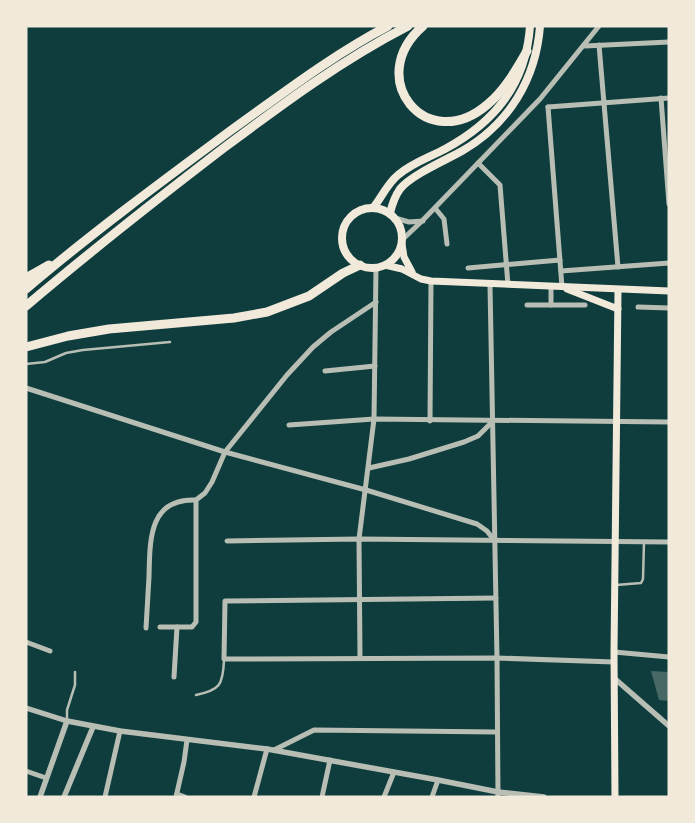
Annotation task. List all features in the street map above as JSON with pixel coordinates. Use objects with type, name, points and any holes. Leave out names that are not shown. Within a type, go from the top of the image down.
[{"type":"highway","points":[[355,44],[378,26]]},
{"type":"highway","points":[[26,289],[68,253],[139,198],[301,79],[355,44],[388,26]]},
{"type":"highway","points":[[26,306],[146,207],[288,100],[369,47],[408,26]]},
{"type":"highway","points":[[423,26],[416,32],[403,52],[398,73],[400,85],[410,105],[426,118],[436,121],[460,120],[483,108],[503,88],[527,51]]},
{"type":"highway","points":[[372,208],[399,174],[466,137],[490,117],[504,102],[517,80],[527,51],[530,26]]},
{"type":"highway","points":[[392,216],[396,196],[405,184],[474,144],[507,114],[519,97],[533,66],[540,26]]},
{"type":"highway","points":[[372,208],[392,216],[401,228],[402,242],[396,257],[385,265],[376,267],[360,265],[349,257],[343,245],[343,231],[348,219],[353,214],[372,208]]},
{"type":"highway","points":[[26,278],[68,253]]},
{"type":"highway","points":[[26,347],[68,336],[109,329],[234,318],[267,312],[309,296],[360,265]]},
{"type":"main road","points":[[402,242],[406,261],[414,274]]},
{"type":"main road","points":[[385,265],[402,269],[431,282],[669,291]]},
{"type":"main road","points":[[562,287],[618,310]]},
{"type":"main road","points":[[614,797],[618,290]]},
{"type":"street","points":[[402,242],[540,99],[585,46],[599,26]]},
{"type":"street","points":[[585,46],[669,42]]},
{"type":"street","points":[[599,45],[618,267]]},
{"type":"street","points":[[661,98],[669,204]]},
{"type":"street","points":[[548,107],[669,98]]},
{"type":"street","points":[[540,99],[548,107],[562,287]]},
{"type":"street","points":[[478,164],[500,185],[508,285]]},
{"type":"street","points":[[435,208],[444,220],[447,244]]},
{"type":"street","points":[[392,216],[409,222],[423,220]]},
{"type":"street","points":[[468,268],[560,260]]},
{"type":"street","points":[[561,271],[669,263]]},
{"type":"street","points":[[360,658],[359,540],[374,419],[376,267]]},
{"type":"street","points":[[430,420],[431,282]]},
{"type":"street","points":[[490,284],[497,658],[497,795]]},
{"type":"street","points":[[551,287],[551,305]]},
{"type":"street","points":[[146,628],[149,555],[156,520],[164,509],[174,502],[183,499],[196,500],[205,493],[225,452],[282,380],[313,347],[376,302]]},
{"type":"street","points":[[527,305],[585,305]]},
{"type":"street","points":[[638,307],[669,308]]},
{"type":"street","points":[[325,371],[375,366]]},
{"type":"street","points":[[26,388],[225,452],[366,490],[477,524],[487,530],[495,540]]},
{"type":"street","points":[[289,425],[374,419],[492,422],[669,422]]},
{"type":"street","points":[[369,468],[409,459],[464,442],[478,436],[492,422]]},
{"type":"street","points":[[160,627],[192,627],[196,622],[196,500]]},
{"type":"street","points":[[227,541],[495,540],[669,542]]},
{"type":"street","points":[[496,598],[225,601],[224,659],[497,658],[614,662]]},
{"type":"street","points":[[174,677],[177,627]]},
{"type":"street","points":[[26,642],[50,651]]},
{"type":"street","points":[[614,652],[669,657]]},
{"type":"street","points":[[614,678],[669,726]]},
{"type":"street","points":[[26,708],[93,727],[271,750],[438,780],[497,795],[544,797]]},
{"type":"street","points":[[40,797],[67,721]]},
{"type":"street","points":[[64,797],[93,727]]},
{"type":"street","points":[[254,797],[271,750],[314,730],[497,732]]},
{"type":"street","points":[[105,797],[120,731]]},
{"type":"street","points":[[185,797],[177,796],[188,740]]},
{"type":"street","points":[[322,797],[330,760]]},
{"type":"street","points":[[26,771],[46,778]]},
{"type":"street","points":[[384,797],[394,772]]},
{"type":"street","points":[[432,797],[438,780]]},
{"type":"lane","points":[[26,364],[45,362],[83,350],[170,342]]},
{"type":"lane","points":[[615,585],[641,582],[643,578],[644,542]]},
{"type":"lane","points":[[196,695],[208,692],[220,684],[224,677],[224,659]]},
{"type":"lane","points":[[67,721],[67,710],[75,685],[75,672]]},
{"type":"building","points":[[651,671],[669,672],[669,701],[659,700]]}]
